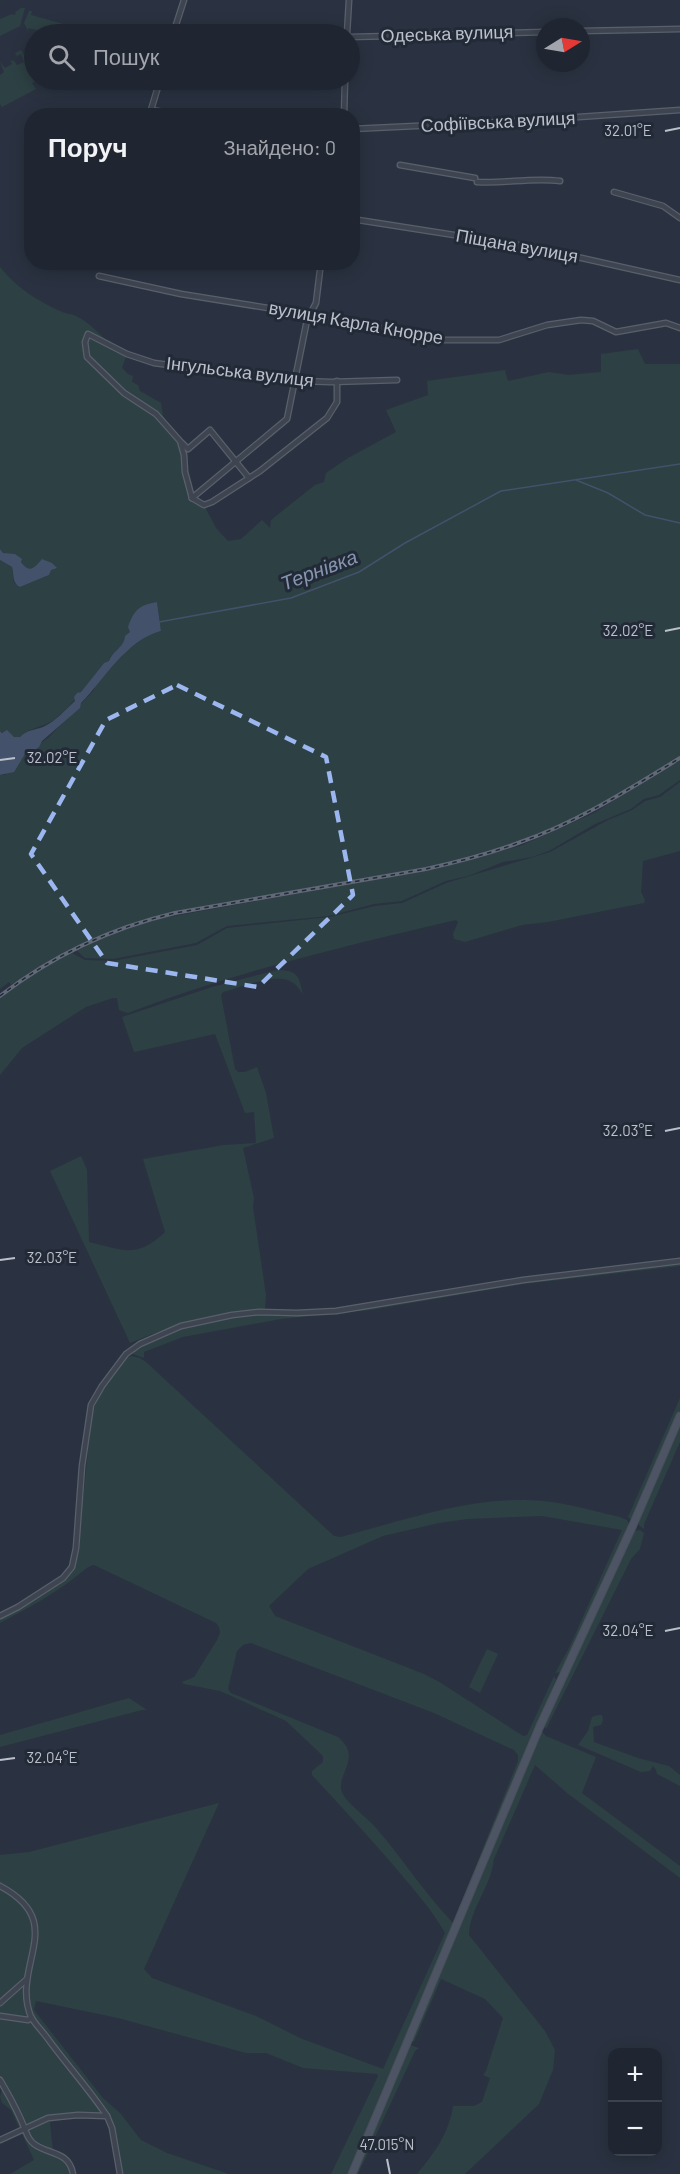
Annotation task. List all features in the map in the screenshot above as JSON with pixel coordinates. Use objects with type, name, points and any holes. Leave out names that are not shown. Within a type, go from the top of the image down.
[{"type":"street","points":[[176,24],[184,0]]},
{"type":"street","points":[[348,24],[349,0]]},
{"type":"street","points":[[590,30],[680,29]]},
{"type":"street","name":"Одеська вулиця","points":[[360,36],[536,32]]},
{"type":"street","points":[[152,108],[157,90]]},
{"type":"street","points":[[344,108],[345,90]]},
{"type":"street","name":"Софіївська вулиця","points":[[360,129],[680,110]]},
{"type":"street","points":[[400,165],[503,183],[542,178],[560,181]]},
{"type":"street","points":[[614,192],[663,206],[680,218]]},
{"type":"street","name":"Піщана вулиця","points":[[360,220],[537,248],[680,280]]},
{"type":"street","points":[[192,498],[285,421],[288,416],[310,315],[316,303],[320,270]]},
{"type":"street","name":"вулиця Карла Кнорре","points":[[99,276],[192,296],[310,315],[439,340],[499,340],[547,325],[580,320],[593,321],[616,332],[666,323],[680,328]]},
{"type":"street","name":"Інгульська вулиця","points":[[180,441],[156,414],[124,393],[87,357],[85,342],[88,334],[127,354],[154,363],[294,380],[331,382],[398,380]]},
{"type":"street","points":[[180,441],[192,498],[204,505],[212,502],[260,471],[327,418],[337,402],[337,381]]},
{"type":"street","points":[[180,441],[188,449],[210,430],[249,478]]},
{"type":"street","points":[[0,1616],[63,1578],[72,1567],[76,1548],[82,1466],[91,1405],[126,1354],[136,1346],[181,1326],[232,1315],[259,1312],[336,1311],[512,1282],[680,1261]]},
{"type":"street","points":[[352,2174],[540,1726],[633,1525],[680,1416]]},
{"type":"street","points":[[0,1886],[24,1902],[34,1923],[35,1942],[27,1979],[32,2018],[107,2116],[112,2128],[120,2174]]},
{"type":"street","points":[[0,2003],[27,1979]]},
{"type":"street","points":[[0,2016],[28,2020],[32,2018]]},
{"type":"street","points":[[0,2080],[12,2098],[33,2144],[58,2153],[67,2160],[73,2174]]},
{"type":"street","points":[[0,2140],[57,2117],[107,2116]]},
{"type":"highlighted area","points":[[177,685],[326,757],[353,895],[258,987],[107,963],[31,854],[106,720]]},
{"type":"shaded area","points":[[25,8],[20,26],[0,36],[0,19],[16,14],[15,12]]},
{"type":"shaded area","points":[[29,11],[32,11],[31,15],[63,24],[24,24]]},
{"type":"shaded area","points":[[21,50],[24,62],[21,54],[17,56],[15,53]]},
{"type":"shaded area","points":[[10,60],[17,65],[24,62],[24,90],[34,90],[2,107],[0,104],[0,75],[4,72],[0,62],[5,68],[12,64]]},
{"type":"shaded area","points":[[0,267],[35,298],[85,321],[127,354],[122,368],[133,376],[132,382],[138,385],[140,391],[161,403],[164,422],[180,441],[192,498],[204,505],[216,528],[228,541],[241,539],[262,520],[270,528],[271,520],[315,485],[324,482],[326,473],[348,458],[396,432],[386,410],[428,395],[427,381],[505,370],[508,381],[549,372],[569,375],[601,372],[601,354],[638,349],[645,364],[680,364],[680,757],[602,804],[561,825],[518,842],[426,867],[166,914],[144,920],[104,935],[11,985],[9,982],[0,989],[0,775],[5,775],[25,754],[28,755],[49,737],[94,690],[127,650],[151,633],[161,631],[157,602],[151,603],[124,644],[110,657],[109,661],[104,663],[74,700],[54,720],[20,737],[0,731],[0,560],[12,567],[14,583],[20,587],[49,575],[39,562],[36,568],[31,570],[0,549]]},
{"type":"shaded area","points":[[680,760],[680,780],[659,795],[644,799],[631,809],[595,824],[549,851],[532,857],[503,862],[468,876],[446,881],[402,901],[374,904],[329,916],[227,926],[196,943],[113,959],[85,958],[77,951],[113,933],[158,919],[426,870],[520,846],[594,813]]},
{"type":"shaded area","points":[[680,782],[680,851],[643,861],[641,892],[644,903],[522,925],[465,942],[454,939],[453,934],[458,922],[456,920],[250,972],[128,1013],[119,1010],[117,998],[113,998],[86,1007],[22,1048],[0,1075],[0,997],[70,952],[85,960],[113,961],[197,945],[227,928],[329,917],[375,906],[402,903],[446,883],[550,852],[645,801],[660,797]]},
{"type":"shaded area","points":[[277,970],[289,971],[296,975],[303,995],[292,982],[275,979],[223,992],[221,995],[235,1069],[238,1072],[245,1072],[257,1067],[266,1093],[274,1138],[243,1148],[254,1198],[253,1207],[266,1295],[265,1310],[247,1310],[213,1316],[179,1325],[130,1343],[50,1171],[81,1156],[87,1170],[89,1242],[129,1250],[138,1249],[155,1241],[165,1232],[143,1159],[224,1145],[256,1143],[254,1112],[245,1113],[215,1034],[134,1052],[122,1017],[212,987]]},
{"type":"shaded area","points":[[680,1262],[680,1266],[524,1284],[370,1310],[281,1319],[183,1337],[144,1352],[144,1358],[130,1353],[133,1349],[182,1327],[232,1317],[254,1314],[297,1314]]},
{"type":"shaded area","points":[[131,1356],[146,1362],[334,1536],[341,1537],[455,1507],[525,1500],[561,1504],[620,1517],[627,1520],[630,1526],[562,1672],[555,1673],[569,1648],[622,1530],[542,1516],[467,1519],[439,1523],[383,1536],[308,1569],[269,1606],[275,1616],[424,1674],[523,1736],[527,1735],[554,1676],[556,1680],[350,2174],[331,2174],[377,2074],[303,2068],[266,2053],[246,2053],[118,2018],[36,2001],[34,2010],[103,2098],[121,2114],[141,2140],[167,2153],[229,2174],[122,2174],[114,2127],[109,2118],[67,2119],[50,2122],[53,2152],[65,2161],[71,2174],[10,2174],[34,2160],[11,2110],[2,2103],[0,2097],[2,2089],[0,2089],[0,1887],[18,1898],[29,1911],[35,1933],[26,1974],[29,2010],[32,2009],[28,1990],[29,1973],[36,1927],[32,1913],[20,1899],[0,1885],[0,1855],[29,1852],[219,1803],[144,1969],[152,1978],[256,2016],[300,2038],[383,2069],[445,1933],[428,1907],[395,1867],[312,1775],[312,1771],[323,1762],[323,1756],[286,1721],[220,1691],[182,1682],[194,1677],[217,1640],[220,1633],[216,1623],[94,1565],[50,1595],[0,1623],[0,1619],[64,1579],[74,1567],[92,1413],[103,1387],[125,1358]],"holes":[[[251,1643],[434,1713],[514,1750],[518,1755],[518,1761],[453,1923],[377,1829],[344,1796],[341,1782],[348,1753],[338,1737],[231,1693],[228,1689],[237,1651],[243,1645]]]},
{"type":"shaded area","points":[[680,1398],[680,1411],[633,1521],[628,1517]]},
{"type":"shaded area","points":[[680,1426],[680,1442],[644,1524],[644,1529],[639,1525],[639,1521]]},
{"type":"shaded area","points":[[640,1530],[644,1533],[640,1549],[631,1559],[546,1729],[544,1725],[634,1531]]},
{"type":"shaded area","points":[[487,1649],[498,1654],[480,1693],[469,1687]]},
{"type":"shaded area","points":[[129,1698],[147,1710],[0,1747],[0,1735]]},
{"type":"shaded area","points":[[602,1715],[603,1720],[601,1725],[593,1727],[594,1742],[638,1758],[669,1766],[680,1775],[680,1786],[657,1774],[653,1766],[650,1771],[641,1772],[578,1745],[588,1731],[592,1717]]},
{"type":"shaded area","points":[[540,1730],[546,1736],[596,1757],[582,1793],[680,1866],[680,1878],[567,1793],[535,1765],[494,1859],[489,1879],[470,1925],[469,1935],[545,2031],[555,2050],[553,2070],[539,2104],[465,2174],[417,2174],[435,2151],[444,2134],[453,2106],[474,2106],[482,2102],[490,2078],[483,2075],[503,2018],[485,1999],[441,1979],[414,2042],[411,2039]]},
{"type":"shaded area","points":[[408,2046],[419,2048],[415,2051],[358,2174],[355,2174]]},
{"type":"water","points":[[0,549],[3,553],[15,554],[29,569],[42,559],[57,568],[51,570],[49,575],[20,587],[17,586],[12,567],[0,560]]},
{"type":"water","points":[[157,602],[161,631],[148,636],[126,652],[81,703],[80,708],[42,741],[39,747],[28,755],[25,754],[14,772],[0,775],[0,731],[2,733],[7,730],[14,737],[20,737],[56,719],[75,701],[74,697],[77,693],[81,692],[121,646],[125,636],[130,632],[128,627],[135,612],[141,607]]},
{"type":"waterway","name":"Тернівка","points":[[159,622],[291,598],[359,572],[405,543],[501,491],[680,464]]},
{"type":"waterway","points":[[576,480],[608,493],[645,515],[680,523]]},
{"type":"railway","points":[[0,996],[61,956],[105,935],[151,919],[426,869],[507,847],[581,816],[680,758]]}]
